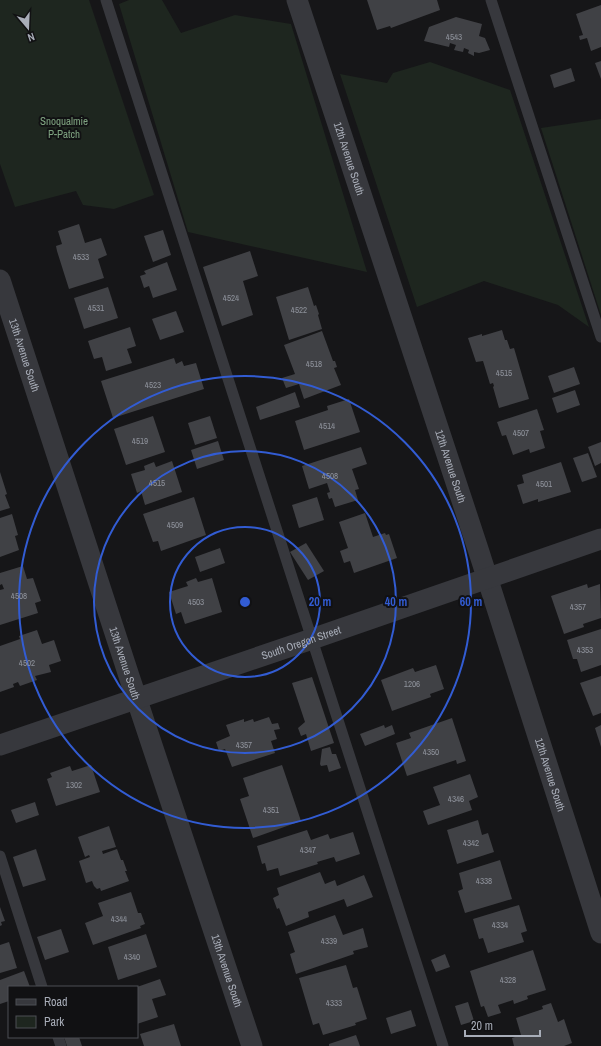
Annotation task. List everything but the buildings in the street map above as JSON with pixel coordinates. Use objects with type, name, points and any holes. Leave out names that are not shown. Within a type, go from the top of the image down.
[{"type":"street","name":"12th Avenue South","points":[[297,0],[488,578],[601,933]]},
{"type":"street","name":"13th Avenue South","points":[[0,280],[136,698],[252,1046]]},
{"type":"street","name":"South Oregon Street","points":[[0,745],[312,640],[601,539]]},
{"type":"lane","points":[[106,0],[443,1046]]},
{"type":"lane","points":[[491,0],[601,337]]},
{"type":"lane","points":[[0,856],[42,986]]},
{"type":"green space","name":"Snoqualmie P-Patch","points":[[0,0],[89,0],[154,195],[114,209],[83,205],[76,191],[15,207],[0,164]]},
{"type":"green space","points":[[129,0],[162,0],[181,33],[235,15],[291,24],[367,272],[188,232],[119,4]]},
{"type":"green space","points":[[430,62],[510,90],[589,327],[558,305],[484,281],[417,307],[340,74],[387,83],[393,73]]},
{"type":"green space","points":[[601,119],[601,315],[541,128]]}]
